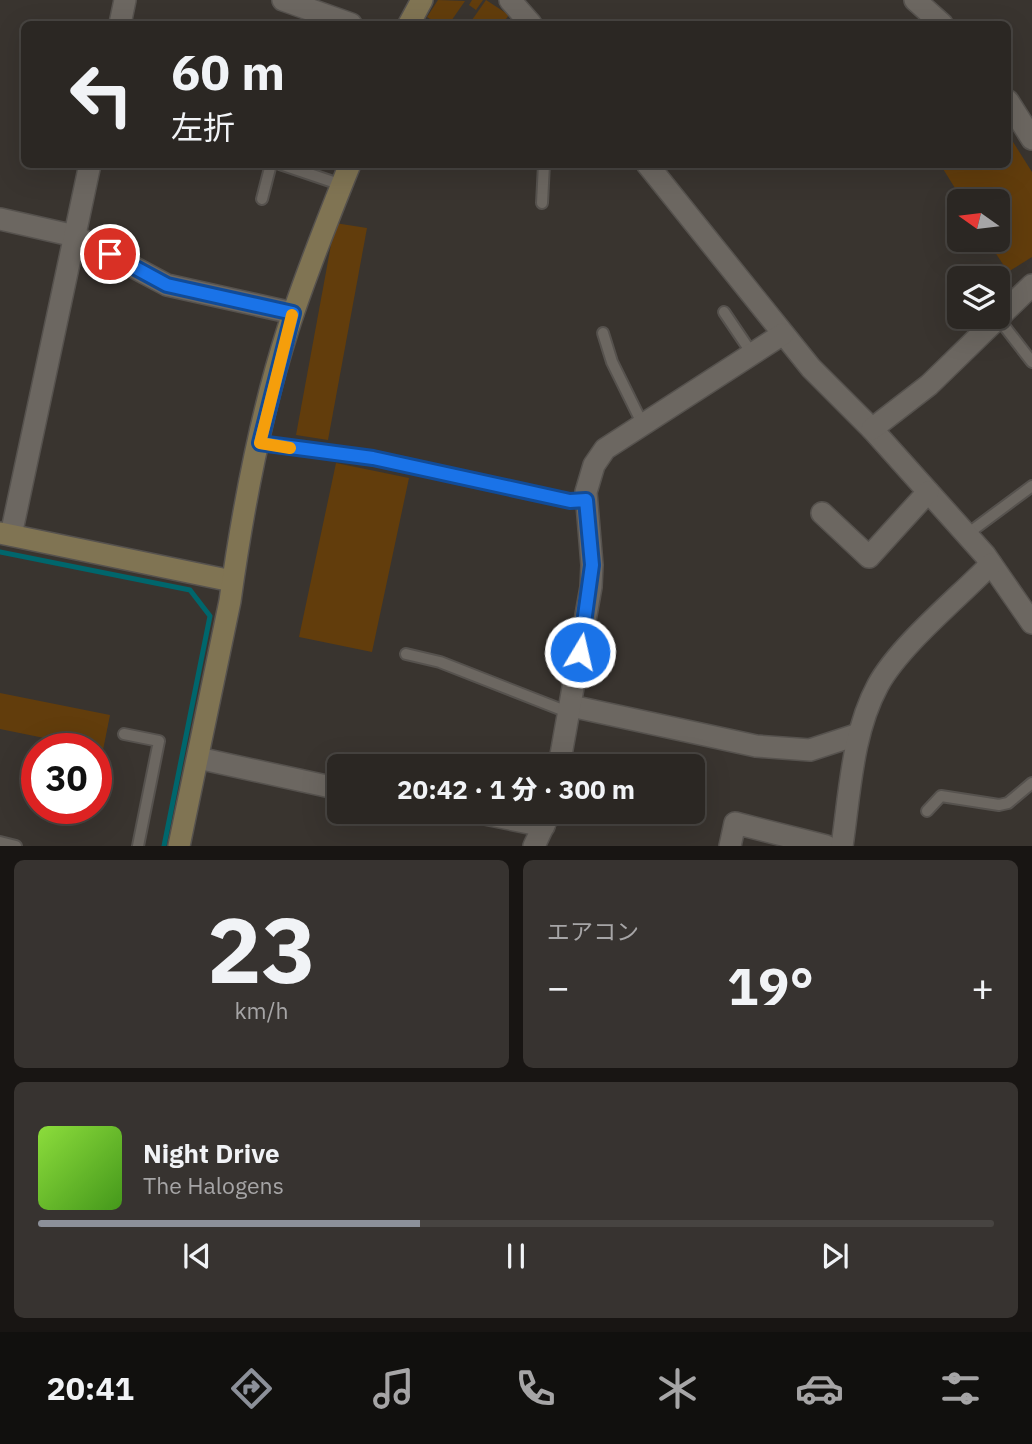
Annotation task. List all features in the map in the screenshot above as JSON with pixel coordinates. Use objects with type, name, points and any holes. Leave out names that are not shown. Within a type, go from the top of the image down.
[{"type":"street","points":[[121,21],[125,0]]},
{"type":"street","points":[[283,0],[342,21]]},
{"type":"street","points":[[411,21],[422,0]]},
{"type":"street","points":[[510,0],[528,21]]},
{"type":"street","points":[[915,0],[939,21]]},
{"type":"street","points":[[1011,106],[1032,139]]},
{"type":"street","points":[[89,168],[6,534],[232,582]]},
{"type":"street","points":[[179,845],[260,443],[293,313],[349,168]]},
{"type":"street","points":[[651,168],[783,334],[872,429],[991,564],[1032,623]]},
{"type":"street","points":[[0,219],[75,236],[167,285],[293,313]]},
{"type":"street","points":[[1010,306],[1032,285]]},
{"type":"street","points":[[872,429],[929,385],[987,329]]},
{"type":"street","points":[[562,754],[592,575],[586,500],[600,454],[783,334]]},
{"type":"street","points":[[822,513],[869,557],[928,492]]},
{"type":"street","points":[[842,845],[859,734],[884,675],[991,564]]},
{"type":"street","points":[[571,709],[756,747],[816,749],[859,734]]},
{"type":"street","points":[[198,758],[327,786]]},
{"type":"street","points":[[730,845],[735,823],[826,845]]},
{"type":"street","points":[[534,845],[544,824]]},
{"type":"lane","points":[[261,199],[270,168]]},
{"type":"lane","points":[[292,168],[342,185]]},
{"type":"lane","points":[[542,203],[544,168]]},
{"type":"lane","points":[[724,312],[753,355]]},
{"type":"lane","points":[[1006,329],[1032,362]]},
{"type":"lane","points":[[603,333],[610,355],[643,425]]},
{"type":"lane","points":[[260,443],[373,458],[570,501],[586,500]]},
{"type":"lane","points":[[966,535],[1032,486]]},
{"type":"lane","points":[[406,654],[440,662],[571,709]]},
{"type":"lane","points":[[124,734],[159,741],[138,845]]},
{"type":"lane","points":[[927,811],[941,796],[999,805],[1008,803],[1032,783]]},
{"type":"lane","points":[[0,842],[16,845]]},
{"type":"building","points":[[438,0],[465,1],[451,21],[433,21],[427,17]]},
{"type":"building","points":[[472,0],[483,0],[476,10],[469,5]]},
{"type":"building","points":[[486,0],[509,15],[504,21],[472,20]]},
{"type":"building","points":[[1011,139],[1032,172],[1032,257],[1010,271],[1010,266],[1004,266],[995,252],[1010,252],[1010,189],[956,189],[942,168],[1011,168]]},
{"type":"building","points":[[335,223],[367,228],[328,440],[296,435]]},
{"type":"building","points":[[336,463],[409,478],[372,652],[299,637]]},
{"type":"building","points":[[0,693],[110,715],[106,733],[21,733],[0,729]]},
{"type":"waterway","points":[[0,552],[190,590],[210,616],[164,846]]},
{"type":"slow traffic","points":[[290,448],[260,443],[275,374],[292,315]]},
{"type":"route","points":[[110,254],[167,285],[293,313],[275,374],[260,443],[373,458],[570,501],[586,500],[592,565],[580,652]]}]
